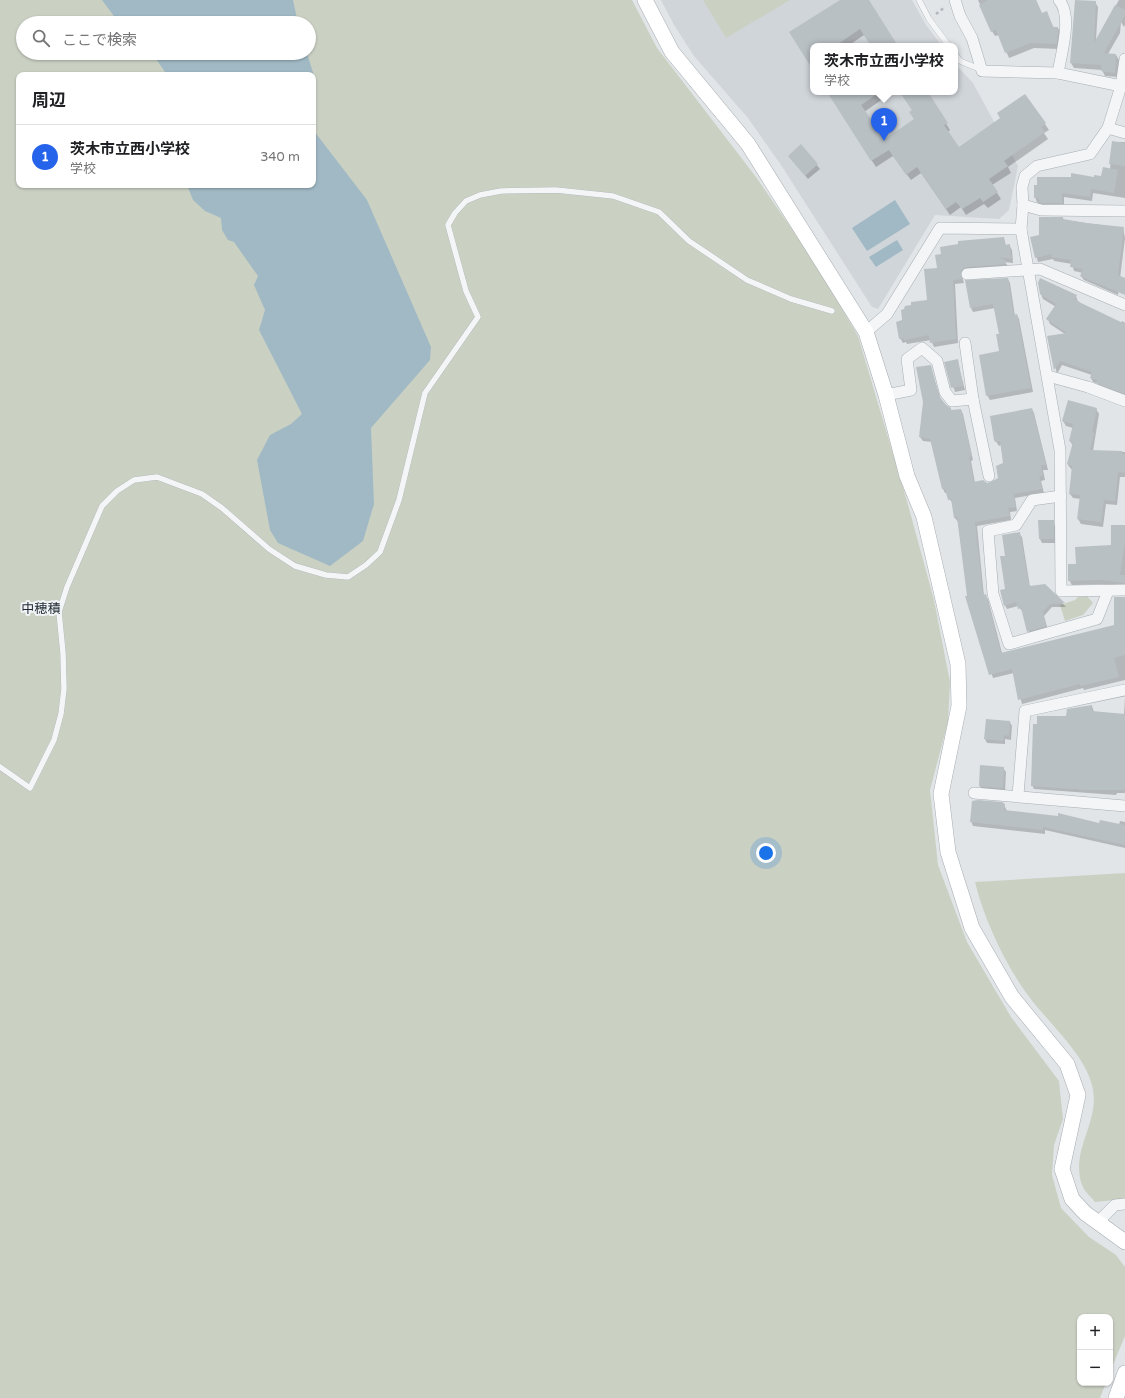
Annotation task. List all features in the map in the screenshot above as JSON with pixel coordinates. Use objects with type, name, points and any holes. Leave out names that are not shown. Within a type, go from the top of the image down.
[{"type":"street","points":[[645,0],[672,52],[748,144],[866,332],[886,395],[907,476],[924,516],[958,664],[959,706],[941,794],[948,852],[972,928],[1012,997],[1067,1064],[1078,1095],[1062,1169],[1072,1199],[1085,1213],[1125,1242]]},
{"type":"street","points":[[1058,73],[1066,16],[1063,4],[1059,0]]},
{"type":"street","points":[[951,3],[972,38],[982,71],[1058,73],[1121,86]]},
{"type":"street","points":[[1125,59],[1121,86],[1108,128],[1090,154],[1037,166],[1025,176],[1022,187],[1023,205],[1021,229],[1027,271],[1048,376],[1060,450],[1061,591],[1125,590]]},
{"type":"street","points":[[1108,128],[1125,133]]},
{"type":"street","points":[[1023,205],[1041,210],[1125,211]]},
{"type":"street","points":[[866,332],[887,314],[940,228],[1021,229]]},
{"type":"street","points":[[967,274],[1040,269],[1125,305]]},
{"type":"street","points":[[965,343],[972,399],[989,476]]},
{"type":"street","points":[[886,395],[910,390],[908,359],[922,348],[937,361],[945,392],[952,401],[972,399]]},
{"type":"street","points":[[1048,376],[1088,387],[1125,401]]},
{"type":"street","points":[[1061,496],[1032,500],[1016,525],[988,531],[993,594],[1009,644],[1097,619],[1108,590]]},
{"type":"street","points":[[1018,795],[1025,711],[1125,690]]},
{"type":"street","points":[[974,793],[1018,795],[1125,806]]},
{"type":"street","points":[[1098,1222],[1115,1205],[1125,1204]]},
{"type":"street","points":[[1116,1398],[1125,1373]]},
{"type":"lane","points":[[919,0],[947,43]]},
{"type":"lane","points":[[958,58],[960,61],[982,71]]},
{"type":"lane","points":[[0,767],[30,788],[54,740],[61,714],[64,689],[63,653],[59,612],[66,587],[102,506],[117,491],[134,480],[157,478],[202,494],[222,508],[270,549],[295,566],[326,575],[348,577],[366,565],[380,552],[399,500],[425,393],[478,317],[466,291],[448,225],[455,212],[466,201],[480,195],[501,191],[556,190],[613,196],[659,212],[689,241],[747,280],[791,299],[832,311]]},
{"type":"path","points":[[930,19],[951,3]]},
{"type":"shaded area","points":[[0,0],[632,0],[657,48],[756,177],[814,261],[858,336],[907,501],[934,600],[950,682],[948,722],[930,790],[938,865],[967,942],[1011,1017],[1059,1081],[1063,1119],[1054,1145],[1052,1175],[1061,1208],[1089,1237],[1116,1255],[1125,1267],[1125,1336],[1113,1365],[1113,1314],[1077,1314],[1077,1386],[1105,1386],[1100,1398],[0,1398]]},
{"type":"shaded area","points":[[661,0],[912,0],[926,25],[940,43],[810,43],[810,95],[958,95],[958,67],[973,83],[1018,166],[1009,210],[999,219],[935,215],[878,309],[872,307],[781,165],[748,118],[694,56],[674,25]]},
{"type":"shaded area","points":[[703,0],[790,0],[726,38]]},
{"type":"shaded area","points":[[1087,596],[1093,603],[1083,615],[1065,621],[1060,605],[1075,600],[1078,597]]},
{"type":"shaded area","points":[[1125,873],[1125,1199],[1095,1202],[1083,1187],[1079,1173],[1082,1149],[1094,1102],[1090,1077],[1075,1052],[1035,1005],[1010,968],[989,925],[975,882]]},
{"type":"water","points":[[102,0],[293,0],[296,16],[114,16]]},
{"type":"water","points":[[157,60],[309,60],[313,72],[165,72]]},
{"type":"water","points":[[316,134],[367,200],[431,347],[430,360],[371,428],[374,504],[363,541],[330,566],[278,543],[270,530],[257,460],[270,435],[291,424],[302,414],[259,330],[265,310],[254,285],[258,276],[234,242],[228,240],[222,230],[221,218],[205,211],[193,200],[188,188],[316,188]]},
{"type":"water","points":[[895,200],[910,224],[867,251],[852,228]]},
{"type":"water","points":[[897,240],[903,250],[876,267],[869,257]]},
{"type":"building","points":[[840,0],[869,0],[896,43],[869,43],[860,29],[839,43],[810,43],[810,65],[789,32]]},
{"type":"building","points":[[988,0],[1036,0],[1042,13],[1047,11],[1053,27],[1058,27],[1057,44],[1031,43],[1005,53],[996,30],[991,32],[979,5]]},
{"type":"building","points":[[1075,0],[1096,1],[1094,43],[1115,5],[1125,10],[1125,15],[1104,53],[1116,54],[1115,73],[1101,71],[1101,65],[1070,63]]},
{"type":"building","points":[[1025,94],[1046,123],[1041,127],[1045,132],[1004,161],[1008,166],[989,179],[998,192],[983,202],[980,198],[962,209],[956,202],[946,209],[917,167],[906,175],[889,150],[871,161],[829,95],[876,95],[861,105],[885,139],[914,119],[909,112],[912,110],[902,95],[930,95],[948,123],[944,125],[959,147],[1000,118],[997,113]]},
{"type":"building","points":[[1112,141],[1125,143],[1125,166],[1109,164]]},
{"type":"building","points":[[801,144],[818,164],[805,176],[788,156]]},
{"type":"building","points":[[1103,167],[1118,170],[1114,193],[1091,189],[1090,197],[1062,193],[1062,203],[1042,203],[1039,202],[1039,198],[1034,198],[1034,185],[1037,185],[1037,177],[1071,177],[1071,173],[1094,177],[1094,175],[1101,176]]},
{"type":"building","points":[[1039,217],[1063,217],[1063,219],[1086,223],[1124,227],[1118,275],[1125,278],[1125,295],[1080,276],[1083,269],[1070,267],[1071,260],[1051,257],[1052,254],[1035,258],[1030,237],[1039,235]]},
{"type":"building","points":[[1004,237],[1005,245],[1010,244],[1011,259],[999,257],[1006,261],[1006,264],[966,267],[961,271],[963,279],[953,280],[956,339],[930,343],[929,335],[904,340],[903,338],[899,339],[896,322],[902,320],[901,310],[904,309],[905,306],[911,305],[911,302],[927,300],[924,269],[937,268],[935,255],[941,254],[940,247],[958,244],[958,241]]},
{"type":"building","points":[[1008,278],[1014,315],[1017,314],[1031,388],[986,396],[979,355],[999,351],[996,334],[999,334],[993,304],[970,308],[965,280]]},
{"type":"building","points":[[1040,278],[1077,295],[1075,299],[1081,303],[1125,324],[1125,394],[1096,383],[1097,380],[1090,378],[1092,372],[1060,361],[1054,370],[1047,336],[1067,333],[1046,319],[1056,304],[1040,294],[1038,283]]},
{"type":"building","points":[[958,359],[963,386],[951,388],[944,362]]},
{"type":"building","points":[[931,365],[939,396],[946,405],[951,408],[951,410],[961,409],[972,456],[969,457],[974,482],[983,480],[987,483],[998,478],[996,466],[1003,463],[1000,441],[995,442],[994,440],[990,416],[1032,408],[1043,451],[1046,465],[1041,466],[1043,476],[1039,476],[1042,489],[1014,494],[1016,507],[1008,508],[1010,516],[975,522],[983,595],[986,594],[1001,653],[1114,625],[1114,597],[1125,597],[1125,655],[1114,658],[1119,677],[1081,686],[1080,684],[1018,700],[1012,669],[989,675],[965,596],[967,596],[957,517],[954,518],[951,499],[948,500],[945,489],[942,489],[930,439],[919,437],[923,402],[916,367]]},
{"type":"building","points":[[1068,400],[1097,408],[1090,450],[1122,451],[1122,454],[1125,454],[1125,473],[1118,472],[1115,501],[1104,500],[1101,522],[1077,519],[1080,495],[1069,494],[1072,466],[1067,464],[1073,442],[1069,441],[1073,424],[1062,421]]},
{"type":"building","points":[[1038,520],[1054,520],[1054,539],[1039,539]]},
{"type":"building","points":[[1111,525],[1125,525],[1125,542],[1120,575],[1125,575],[1125,583],[1100,580],[1068,581],[1068,564],[1076,564],[1075,547],[1111,545]]},
{"type":"building","points":[[1020,532],[1029,586],[1045,584],[1065,603],[1050,604],[1043,612],[1046,626],[1027,632],[1021,608],[1018,609],[1016,602],[1004,606],[1000,590],[1005,589],[1000,556],[1005,556],[1002,535]]},
{"type":"building","points":[[1092,705],[1092,711],[1125,714],[1125,790],[1086,790],[1031,786],[1033,724],[1037,724],[1037,716],[1066,716],[1067,709]]},
{"type":"building","points":[[986,719],[1010,721],[1009,736],[1004,735],[1003,741],[984,739]]},
{"type":"building","points":[[980,765],[1004,767],[1003,788],[979,786]]},
{"type":"building","points":[[972,801],[1002,802],[1005,804],[1004,810],[1058,816],[1058,813],[1099,823],[1100,820],[1125,825],[1125,845],[1043,827],[1043,830],[970,822]]},
{"type":"place","name":"茨木市立西小学校","points":[[884,141]]},
{"type":"district","name":"中穂積","points":[[41,609]]}]
